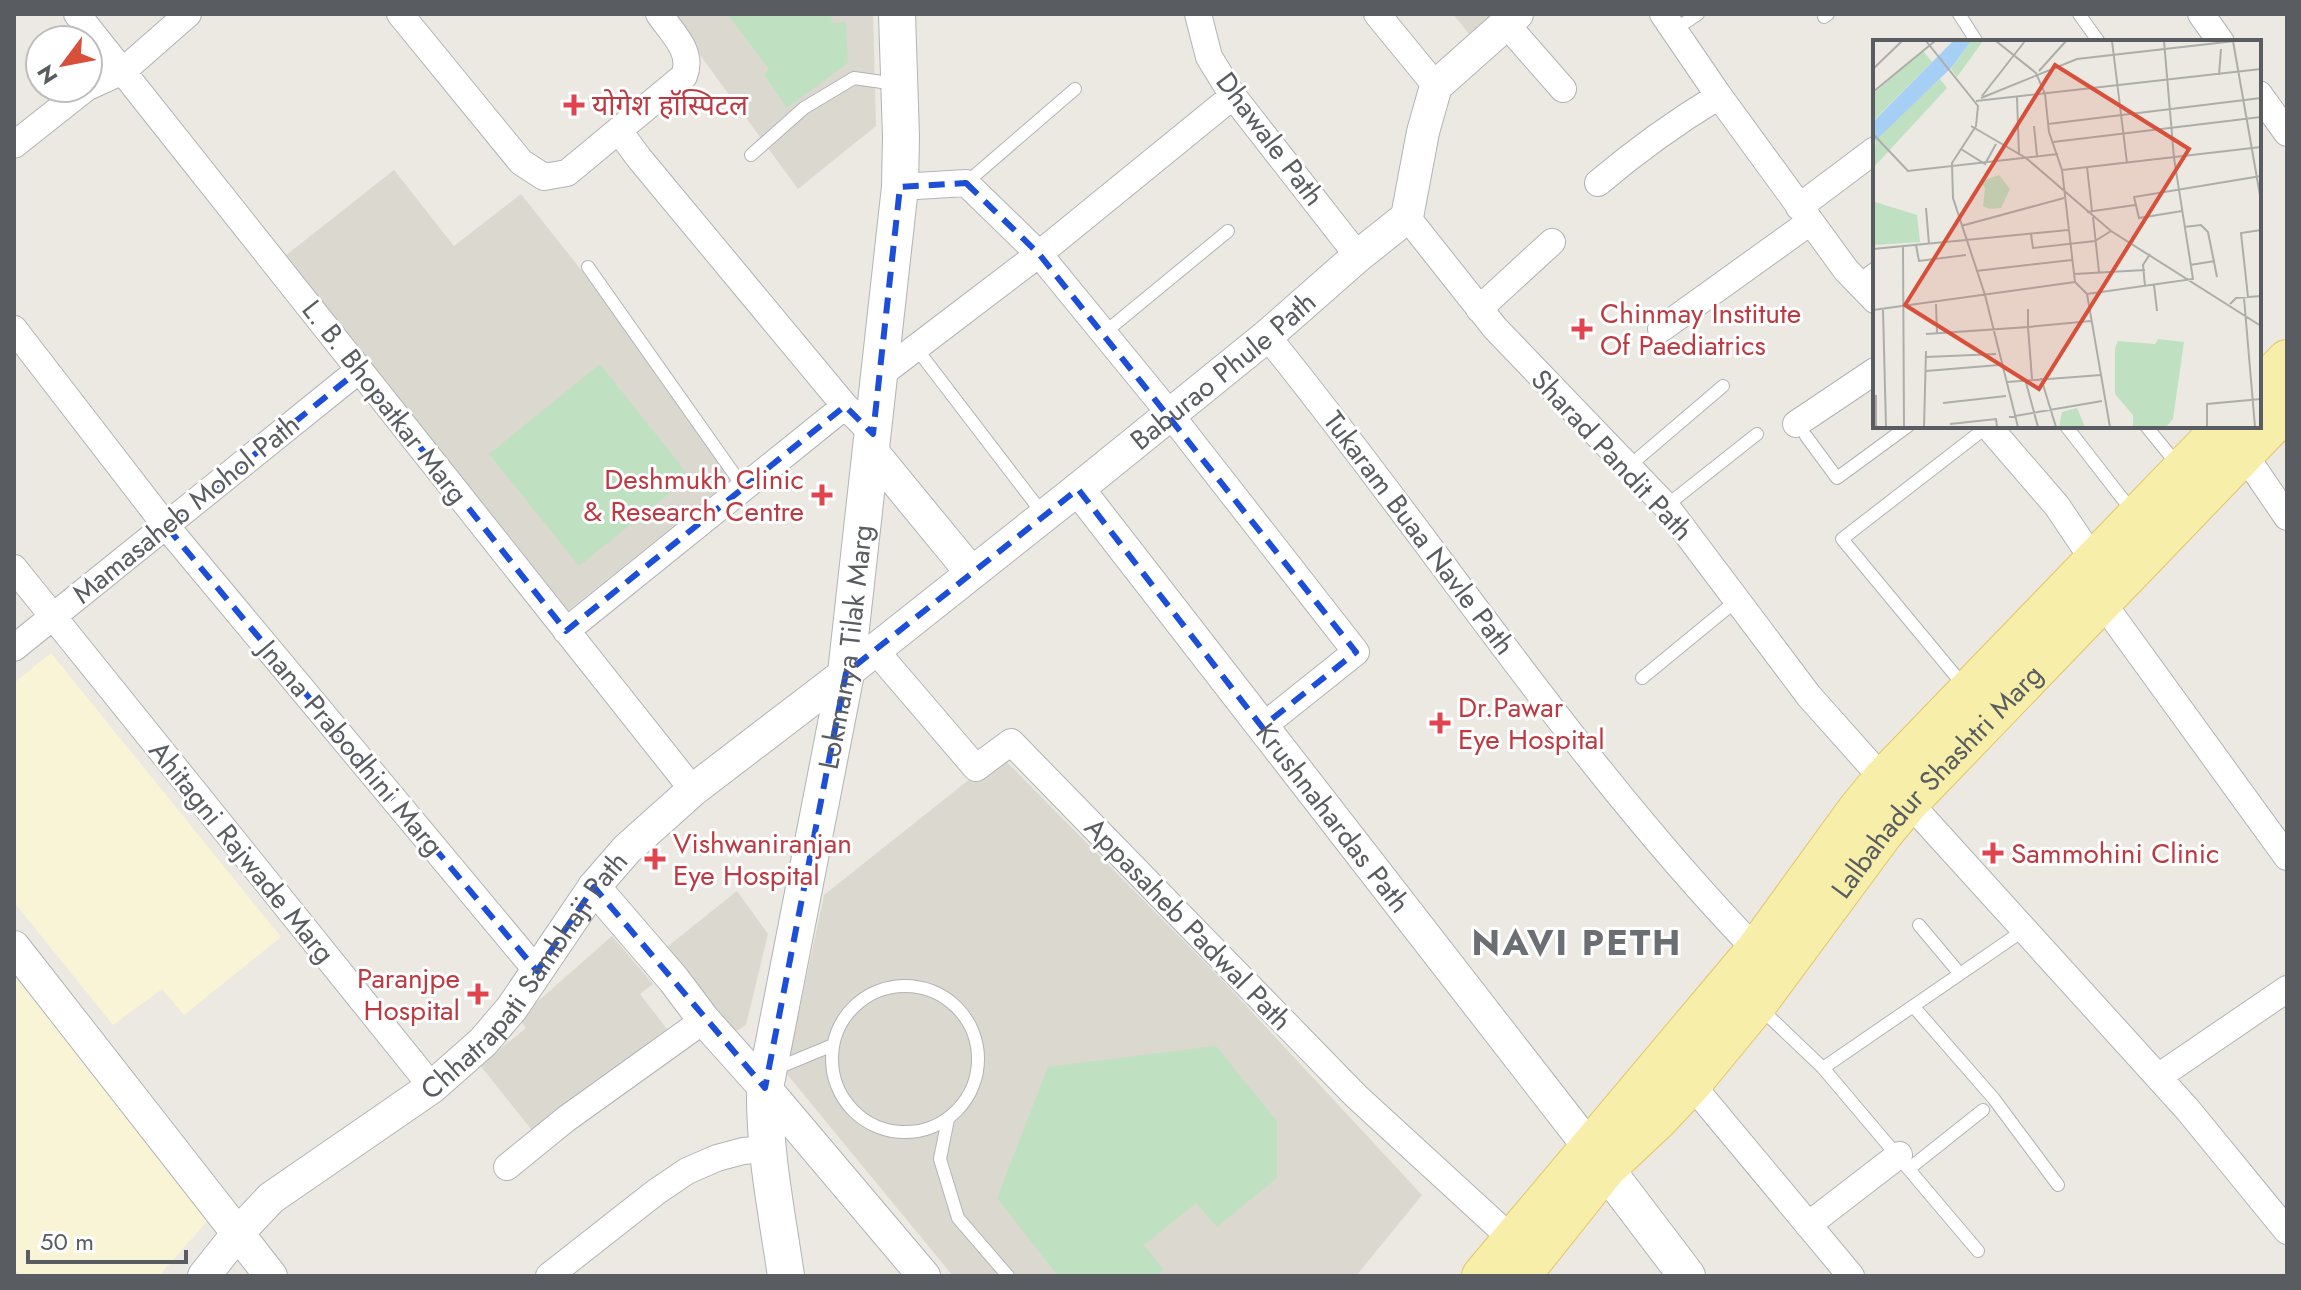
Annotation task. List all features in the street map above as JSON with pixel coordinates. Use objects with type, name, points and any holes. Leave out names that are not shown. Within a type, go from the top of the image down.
[{"type":"main road","name":"Lokmanya Tilak Marg","points":[[786,1276],[768,1149],[766,1080],[846,673],[900,187],[897,14]]},
{"type":"main road","points":[[2261,387],[2287,360]]},
{"type":"main road","name":"Lalbahadur Shashtri Marg","points":[[2261,424],[2287,409]]},
{"type":"main road","name":"Lalbahadur Shashtri Marg","points":[[1598,1157],[1657,1120],[1756,1005],[1883,833],[1896,790],[1968,691],[2182,470],[2255,428]]},
{"type":"main road","name":"Lalbahadur Shashtri Marg","points":[[1482,1276],[1517,1258],[1598,1157],[1636,1094],[1756,950],[1856,812],[1896,790],[2102,602],[2234,440]]},
{"type":"main road","points":[[1598,1157],[1687,1276]]},
{"type":"street","name":"L. B. Bhopatkar Marg","points":[[77,14],[693,790]]},
{"type":"street","points":[[104,79],[123,71],[188,14]]},
{"type":"street","points":[[400,14],[521,162],[544,177],[567,173],[684,76],[688,65],[684,49],[659,14]]},
{"type":"street","name":"Dhawale Path","points":[[1198,14],[1209,57],[1233,96],[1358,256]]},
{"type":"street","points":[[1377,14],[1436,86]]},
{"type":"street","points":[[1407,217],[1423,132],[1436,86],[1511,19],[1563,89]]},
{"type":"street","points":[[1669,22],[1846,270],[1869,283]]},
{"type":"street","points":[[880,375],[1039,254],[1233,96]]},
{"type":"street","points":[[1598,183],[1635,151],[1719,96]]},
{"type":"street","points":[[2261,97],[2287,133]]},
{"type":"street","points":[[14,145],[66,104]]},
{"type":"street","points":[[619,131],[845,406],[971,572]]},
{"type":"street","points":[[1661,329],[1805,215],[1873,152]]},
{"type":"street","points":[[900,187],[966,183],[1039,254],[1170,414],[1356,652],[1262,727]]},
{"type":"street","name":"Baburao Phule Path","points":[[846,673],[1267,336],[1407,217]]},
{"type":"street","name":"Sharad Pandit Path","points":[[1407,217],[1495,328],[1666,506],[1809,696],[2188,1110],[2287,1231]]},
{"type":"street","points":[[1479,309],[1552,242]]},
{"type":"street","name":"Jnana Prabodhini Marg","points":[[14,329],[166,526],[537,971]]},
{"type":"street","name":"Tukaram Buaa Navle Path","points":[[1267,336],[1326,409],[1539,694],[1703,895],[1756,950]]},
{"type":"street","name":"Mamasaheb Mohol Path","points":[[14,648],[359,370]]},
{"type":"street","points":[[1801,430],[1873,373]]},
{"type":"street","points":[[566,631],[845,406]]},
{"type":"street","points":[[1990,428],[2057,506],[2094,561],[2102,602],[2287,857]]},
{"type":"street","points":[[2234,440],[2287,517]]},
{"type":"street","name":"Krushnahardas Path","points":[[1078,489],[1598,1157]]},
{"type":"street","name":"Ahitagni Rajwade Marg","points":[[14,568],[432,1087]]},
{"type":"street","name":"Appasaheb Padwal Path","points":[[875,650],[976,768],[1011,742],[1517,1258]]},
{"type":"street","name":"Chhatrapati Sambhaji Path","points":[[204,1276],[271,1198],[432,1087],[483,1042],[512,1008],[594,887],[627,849],[693,790],[846,673]]},
{"type":"street","points":[[594,887],[704,1020],[766,1080],[924,1276]]},
{"type":"street","points":[[14,947],[271,1276]]},
{"type":"street","points":[[2158,1077],[2287,989]]},
{"type":"street","points":[[507,1167],[566,1119],[704,1020]]},
{"type":"street","points":[[1691,1084],[1851,1276]]},
{"type":"street","points":[[549,1276],[687,1171],[717,1158],[768,1149]]},
{"type":"street","points":[[1808,1225],[1904,1161]]},
{"type":"lane","points":[[1669,22],[1698,14]]},
{"type":"lane","points":[[1959,14],[1976,40]]},
{"type":"lane","points":[[2079,14],[2098,40]]},
{"type":"lane","points":[[751,155],[804,108],[854,78],[900,85]]},
{"type":"lane","points":[[966,183],[1075,89]]},
{"type":"lane","points":[[1103,333],[1228,231]]},
{"type":"lane","points":[[588,267],[744,488]]},
{"type":"lane","points":[[916,348],[1044,515]]},
{"type":"lane","points":[[1628,467],[1723,386]]},
{"type":"lane","points":[[1801,430],[1837,478],[1905,428]]},
{"type":"lane","points":[[1968,691],[1842,539],[1985,428]]},
{"type":"lane","points":[[2068,428],[2137,517]]},
{"type":"lane","points":[[2148,428],[2182,470]]},
{"type":"lane","points":[[1666,506],[1757,434]]},
{"type":"lane","points":[[1642,678],[1737,600]]},
{"type":"lane","points":[[1919,925],[1960,974]]},
{"type":"lane","points":[[1823,1068],[2024,930]]},
{"type":"lane","points":[[899,986],[922,988],[944,998],[962,1013],[974,1034],[978,1057],[975,1081],[965,1102],[948,1119],[926,1130],[901,1133],[877,1127],[856,1114],[841,1094],[833,1070],[833,1045],[841,1023],[856,1005],[876,992],[899,986]]},
{"type":"lane","points":[[1756,1005],[1823,1068],[1978,1251]]},
{"type":"lane","points":[[1913,1006],[1994,1099],[2058,1185]]},
{"type":"lane","points":[[766,1080],[833,1045]]},
{"type":"lane","points":[[1904,1161],[1983,1110]]},
{"type":"lane","points":[[948,1119],[940,1159],[958,1218],[1008,1276]]},
{"type":"highlighted area","points":[[966,183],[1039,254],[1356,652],[1262,727],[1078,489],[846,673],[765,1088],[594,887],[537,971],[166,526],[359,370],[566,631],[845,406],[873,434],[900,187]]},
{"type":"shaded area","points":[[670,14],[873,14],[876,126],[798,189]]},
{"type":"shaded area","points":[[1453,14],[1501,14],[1473,39]]},
{"type":"shaded area","points":[[394,170],[454,246],[521,194],[741,472],[566,612],[285,256]]},
{"type":"shaded area","points":[[51,653],[281,937],[184,1015],[162,989],[113,1025],[14,902],[14,683]]},
{"type":"shaded area","points":[[1000,755],[1225,983],[1422,1195],[1356,1276],[953,1276],[786,1073],[824,895]]},
{"type":"shaded area","points":[[737,891],[768,934],[746,1025],[738,1030],[729,1030],[662,951]]},
{"type":"shaded area","points":[[612,936],[653,984],[640,994],[667,1029],[535,1134],[480,1065],[526,1028],[519,1018]]},
{"type":"shaded area","points":[[14,970],[209,1219],[159,1276],[22,1276],[14,1269]]},
{"type":"green space","points":[[727,14],[831,14],[832,23],[846,22],[848,63],[787,108],[764,74],[769,69]]},
{"type":"green space","points":[[600,364],[690,477],[579,566],[489,454]]},
{"type":"green space","points":[[1216,1046],[1277,1121],[1277,1178],[1217,1227],[1196,1203],[1144,1245],[1164,1270],[1157,1276],[1058,1276],[997,1198],[1048,1067]]},
{"type":"place","name":"योगेश हॉस्पिटल","points":[[574,105]]},
{"type":"place","name":"Chinmay Institute Of Paediatrics","points":[[1582,329]]},
{"type":"place","name":"Deshmukh Clinic & Research Centre","points":[[822,495]]},
{"type":"place","name":"Dr.Pawar Eye Hospital","points":[[1440,723]]},
{"type":"place","name":"Sammohini Clinic","points":[[1993,853]]},
{"type":"place","name":"Vishwaniranjan Eye Hospital","points":[[655,859]]},
{"type":"place","name":"Paranjpe Hospital","points":[[478,994]]},
{"type":"district","name":"NAVI PETH","points":[[1577,942]]}]
